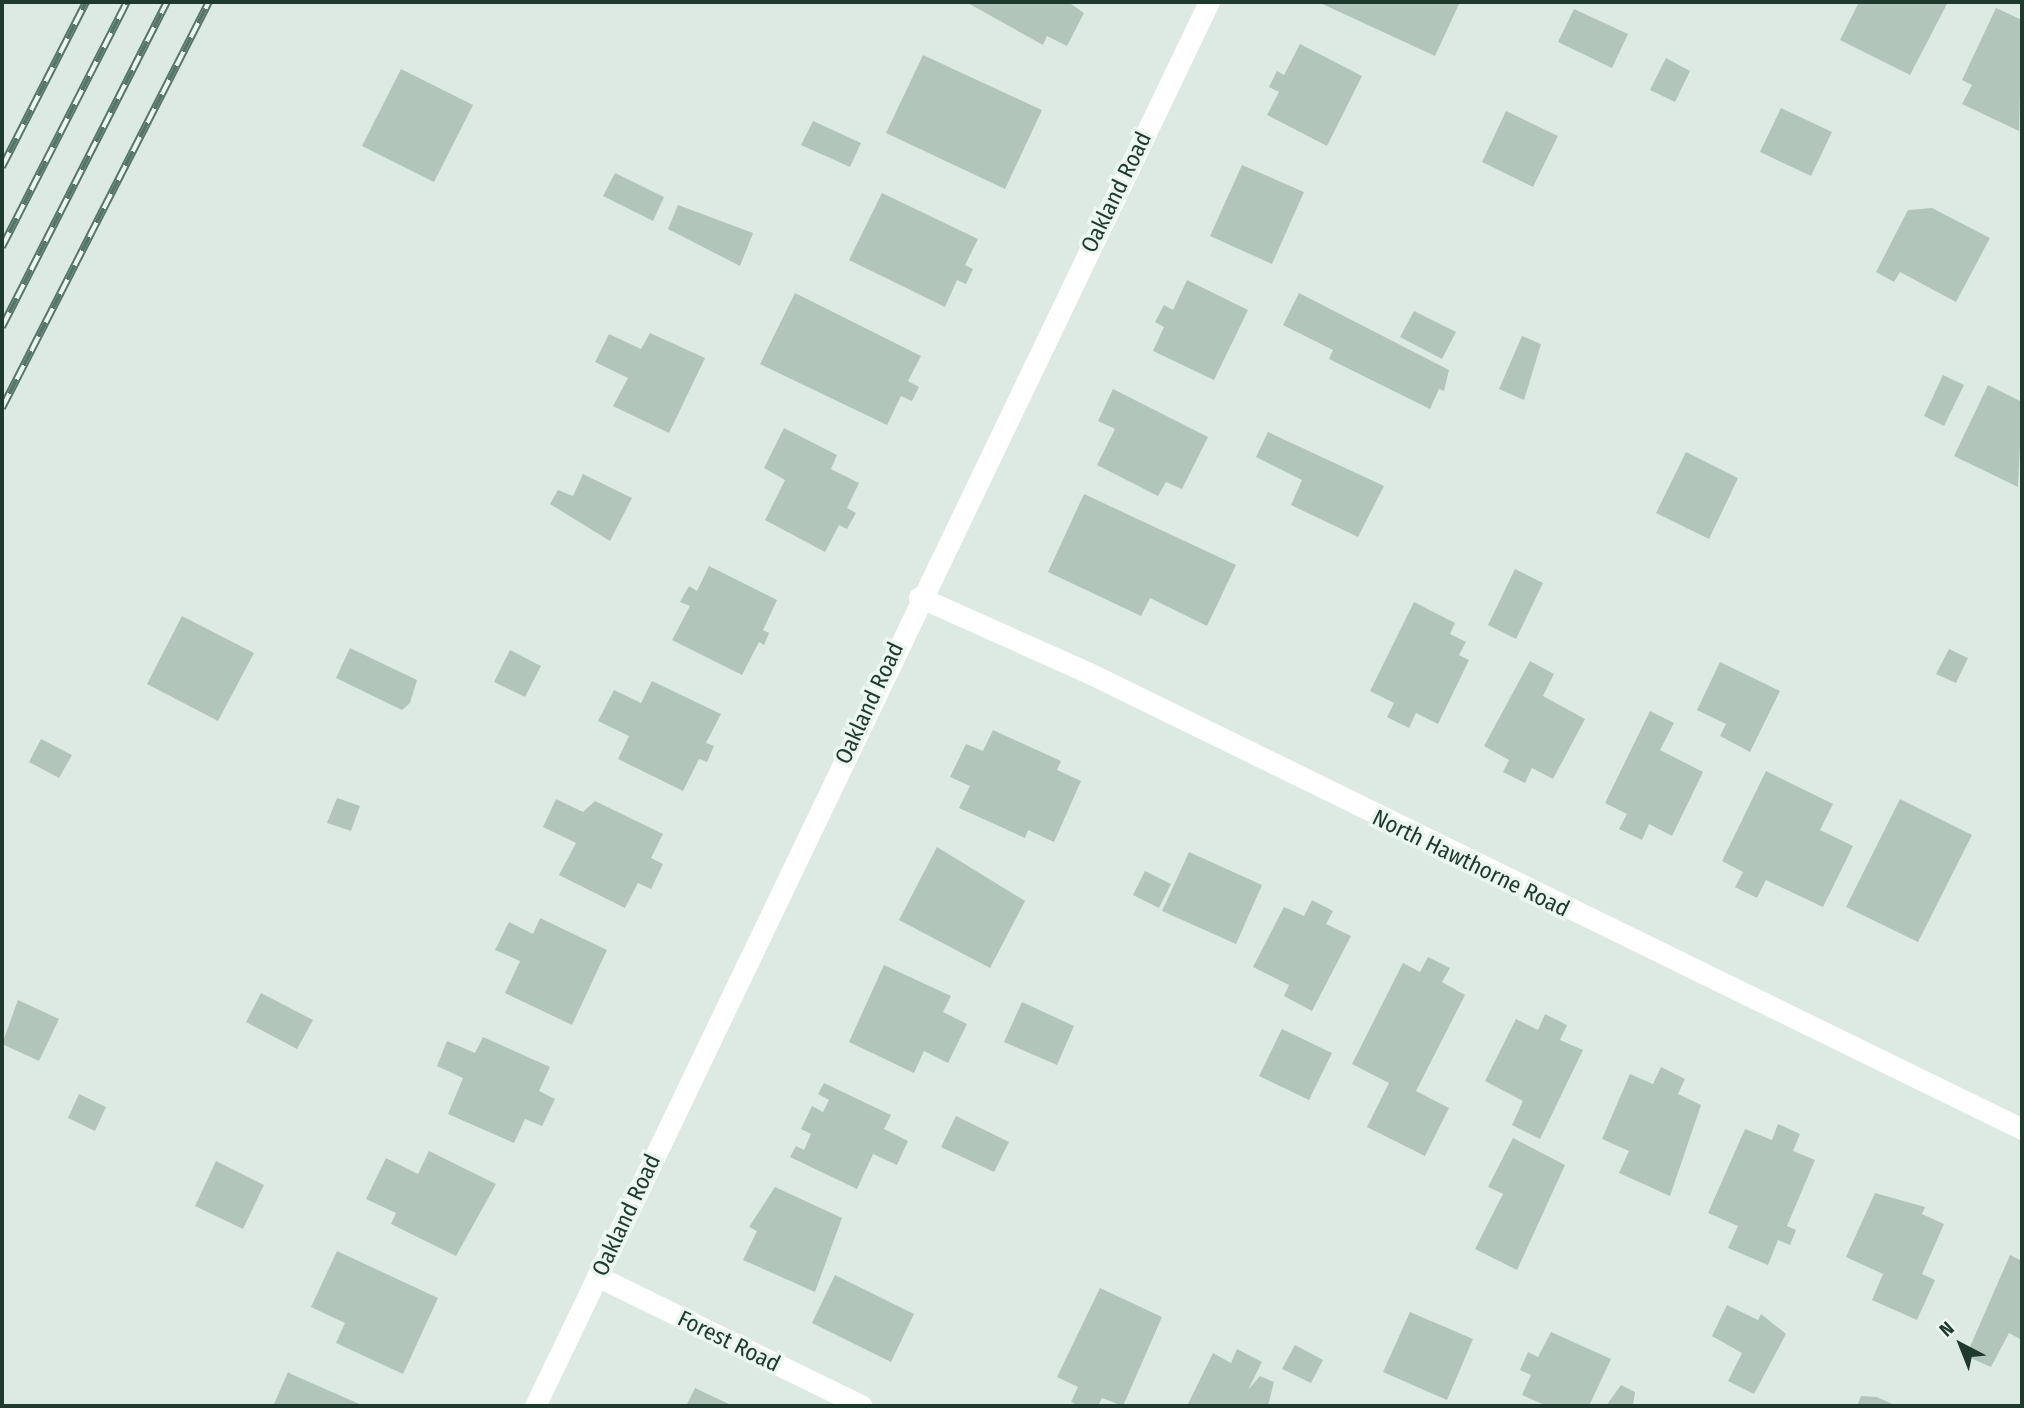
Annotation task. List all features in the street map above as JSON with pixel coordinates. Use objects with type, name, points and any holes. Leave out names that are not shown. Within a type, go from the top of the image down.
[{"type":"street","name":"Oakland Road","points":[[535,1406],[919,597],[1209,2]]},
{"type":"street","name":"North Hawthorne Road","points":[[919,597],[1089,673],[2022,1129]]},
{"type":"street","name":"Forest Road","points":[[597,1276],[862,1406]]},
{"type":"building","points":[[966,2],[1068,2],[1084,13],[1067,46],[1047,36],[1043,45]]},
{"type":"building","points":[[1318,2],[1460,2],[1435,56]]},
{"type":"building","points":[[1859,2],[1948,2],[1910,75],[1840,40]]},
{"type":"building","points":[[1996,8],[2022,20],[2019,131],[1962,104],[1972,85],[1962,80]]},
{"type":"building","points":[[1574,9],[1628,34],[1612,68],[1558,42]]},
{"type":"building","points":[[1300,44],[1362,76],[1327,146],[1267,115],[1279,92],[1269,87],[1277,71],[1284,75]]},
{"type":"building","points":[[923,55],[1042,110],[1005,189],[886,133]]},
{"type":"building","points":[[1666,58],[1690,71],[1675,102],[1650,90]]},
{"type":"building","points":[[401,69],[473,105],[434,182],[362,146]]},
{"type":"building","points":[[1781,108],[1832,132],[1811,176],[1760,152]]},
{"type":"building","points":[[1506,111],[1558,136],[1533,187],[1482,162]]},
{"type":"building","points":[[813,121],[861,143],[850,167],[801,145]]},
{"type":"building","points":[[1242,165],[1304,192],[1272,264],[1210,236]]},
{"type":"building","points":[[615,173],[664,197],[653,221],[603,196]]},
{"type":"building","points":[[882,193],[978,239],[965,265],[973,269],[966,284],[957,280],[945,307],[849,260]]},
{"type":"building","points":[[678,205],[753,233],[740,266],[668,229]]},
{"type":"building","points":[[1932,208],[1990,238],[1956,302],[1900,272],[1894,282],[1876,272],[1908,210]]},
{"type":"building","points":[[1187,280],[1248,310],[1214,380],[1153,351],[1164,327],[1155,322],[1164,305],[1173,310]]},
{"type":"building","points":[[795,293],[921,356],[908,381],[919,387],[912,401],[901,396],[887,425],[760,364]]},
{"type":"building","points":[[1299,293],[1449,370],[1444,391],[1439,389],[1430,409],[1329,359],[1333,350],[1283,325]]},
{"type":"building","points":[[1414,311],[1456,332],[1442,359],[1400,337]]},
{"type":"building","points":[[650,333],[705,358],[669,433],[613,406],[628,378],[595,362],[609,334],[641,349]]},
{"type":"building","points":[[1522,336],[1541,344],[1524,400],[1499,389]]},
{"type":"building","points":[[1943,375],[1964,385],[1944,426],[1924,416]]},
{"type":"building","points":[[1988,385],[2022,402],[2018,487],[1954,456]]},
{"type":"building","points":[[1113,389],[1208,437],[1182,489],[1166,482],[1158,496],[1097,465],[1115,429],[1098,421]]},
{"type":"building","points":[[784,428],[837,455],[831,469],[859,483],[847,508],[856,513],[847,529],[839,525],[825,552],[765,520],[785,480],[764,468]]},
{"type":"building","points":[[1268,432],[1384,486],[1358,537],[1291,505],[1302,480],[1256,457]]},
{"type":"building","points":[[1686,452],[1738,478],[1709,539],[1656,513]]},
{"type":"building","points":[[583,474],[632,498],[610,541],[550,504],[558,490],[573,496]]},
{"type":"building","points":[[1084,494],[1236,565],[1207,626],[1150,598],[1141,616],[1048,572]]},
{"type":"building","points":[[709,566],[777,600],[763,630],[769,633],[764,645],[759,642],[742,675],[672,640],[690,606],[680,602],[689,586],[697,591]]},
{"type":"building","points":[[1515,569],[1543,583],[1516,639],[1488,625]]},
{"type":"building","points":[[1414,602],[1455,623],[1450,634],[1466,642],[1459,655],[1469,660],[1438,724],[1416,713],[1409,728],[1387,717],[1394,703],[1370,691]]},
{"type":"building","points":[[182,616],[254,653],[218,721],[147,684]]},
{"type":"building","points":[[350,648],[417,680],[410,703],[402,710],[336,678]]},
{"type":"building","points":[[1949,649],[1968,658],[1956,683],[1936,674]]},
{"type":"building","points":[[510,650],[541,666],[525,697],[494,682]]},
{"type":"building","points":[[1530,661],[1554,674],[1543,696],[1585,719],[1553,779],[1532,768],[1525,783],[1503,772],[1509,760],[1484,746]]},
{"type":"building","points":[[1720,662],[1780,691],[1750,752],[1720,736],[1726,724],[1697,710]]},
{"type":"building","points":[[652,681],[721,714],[706,743],[714,746],[707,762],[699,759],[683,791],[618,759],[629,736],[598,721],[614,690],[641,703]]},
{"type":"building","points":[[1650,711],[1674,723],[1660,750],[1703,772],[1672,836],[1649,824],[1642,840],[1619,829],[1627,814],[1605,803]]},
{"type":"building","points":[[993,730],[1061,761],[1057,770],[1081,781],[1054,842],[1028,830],[1025,838],[959,808],[970,786],[950,777],[966,744],[983,751]]},
{"type":"building","points":[[41,739],[72,755],[59,778],[29,762]]},
{"type":"building","points":[[1766,771],[1833,804],[1820,830],[1853,846],[1823,907],[1766,880],[1757,898],[1735,887],[1743,872],[1722,861]]},
{"type":"building","points":[[337,798],[360,806],[351,831],[327,823]]},
{"type":"building","points":[[556,799],[583,812],[595,801],[663,834],[651,858],[663,864],[651,889],[638,883],[625,908],[559,875],[576,843],[543,827]]},
{"type":"building","points":[[1900,799],[1972,835],[1918,942],[1846,907]]},
{"type":"building","points":[[937,847],[1025,901],[990,968],[899,920]]},
{"type":"building","points":[[1189,852],[1262,885],[1236,944],[1162,911]]},
{"type":"building","points":[[1145,871],[1171,884],[1159,908],[1133,895]]},
{"type":"building","points":[[1312,900],[1333,911],[1326,924],[1351,936],[1312,1011],[1284,996],[1289,985],[1253,967],[1284,907],[1304,916]]},
{"type":"building","points":[[540,918],[607,950],[572,1025],[505,993],[520,961],[495,950],[509,922],[533,934]]},
{"type":"building","points":[[1428,957],[1450,968],[1442,982],[1465,995],[1416,1091],[1449,1108],[1425,1156],[1367,1127],[1389,1083],[1352,1064],[1403,963],[1420,972]]},
{"type":"building","points":[[884,965],[951,996],[943,1012],[967,1024],[948,1063],[924,1051],[914,1073],[849,1042]]},
{"type":"building","points":[[261,993],[313,1020],[297,1049],[246,1022]]},
{"type":"building","points":[[18,1000],[59,1019],[39,1061],[2,1044]]},
{"type":"building","points":[[1022,1002],[1074,1026],[1057,1065],[1004,1042]]},
{"type":"building","points":[[1545,1014],[1567,1025],[1560,1040],[1583,1050],[1540,1139],[1512,1125],[1523,1101],[1485,1081],[1516,1019],[1538,1030]]},
{"type":"building","points":[[1282,1029],[1332,1053],[1309,1100],[1259,1076]]},
{"type":"building","points":[[483,1037],[550,1067],[539,1091],[555,1099],[542,1126],[525,1119],[514,1143],[448,1114],[463,1078],[437,1066],[447,1041],[475,1053]]},
{"type":"building","points":[[1661,1067],[1685,1079],[1678,1094],[1701,1105],[1670,1196],[1619,1173],[1629,1151],[1602,1139],[1630,1074],[1653,1084]]},
{"type":"building","points":[[824,1083],[891,1115],[884,1129],[908,1141],[897,1165],[873,1154],[857,1189],[790,1157],[796,1146],[804,1150],[811,1134],[801,1129],[812,1106],[823,1112],[829,1100],[818,1094]]},
{"type":"building","points":[[79,1094],[106,1107],[95,1131],[68,1118]]},
{"type":"building","points":[[956,1116],[1009,1142],[994,1172],[941,1147]]},
{"type":"building","points":[[1778,1124],[1800,1134],[1793,1151],[1815,1160],[1787,1226],[1796,1230],[1790,1245],[1778,1240],[1768,1265],[1728,1248],[1738,1226],[1708,1213],[1745,1129],[1772,1140]]},
{"type":"building","points":[[1513,1138],[1565,1165],[1517,1270],[1475,1249],[1503,1194],[1488,1187]]},
{"type":"building","points":[[429,1151],[496,1184],[456,1256],[391,1224],[396,1213],[366,1199],[386,1158],[418,1174]]},
{"type":"building","points":[[216,1161],[264,1185],[243,1229],[195,1206]]},
{"type":"building","points":[[775,1187],[842,1218],[815,1292],[743,1260],[757,1231],[749,1227]]},
{"type":"building","points":[[1875,1193],[1925,1207],[1922,1214],[1944,1224],[1922,1274],[1935,1280],[1917,1320],[1872,1300],[1883,1274],[1846,1257]]},
{"type":"building","points":[[337,1251],[438,1298],[403,1374],[336,1343],[345,1323],[311,1307]]},
{"type":"building","points":[[2010,1255],[2022,1261],[2022,1340],[2009,1333],[1991,1367],[1966,1356]]},
{"type":"building","points":[[835,1275],[914,1314],[891,1362],[812,1323]]},
{"type":"building","points":[[1100,1288],[1162,1317],[1123,1406],[1102,1398],[1098,1406],[1079,1406],[1071,1402],[1078,1387],[1057,1377]]},
{"type":"building","points":[[1727,1305],[1758,1320],[1761,1314],[1786,1334],[1754,1394],[1728,1381],[1742,1353],[1712,1336]]},
{"type":"building","points":[[1410,1312],[1473,1339],[1447,1400],[1383,1372]]},
{"type":"building","points":[[1551,1332],[1611,1359],[1589,1406],[1547,1406],[1522,1395],[1531,1375],[1520,1370],[1528,1352],[1538,1357]]},
{"type":"building","points":[[1295,1345],[1323,1360],[1311,1383],[1282,1369]]},
{"type":"building","points":[[1237,1349],[1262,1362],[1248,1390],[1260,1376],[1274,1382],[1268,1406],[1187,1406],[1213,1353],[1231,1363]]},
{"type":"building","points":[[288,1372],[291,1374],[364,1406],[273,1406]]},
{"type":"building","points":[[1621,1385],[1635,1392],[1633,1406],[1606,1406]]},
{"type":"building","points":[[695,1388],[733,1406],[686,1406]]},
{"type":"building","points":[[1861,1396],[1877,1397],[1897,1406],[1857,1406]]},
{"type":"railway","points":[[2,167],[86,2]]},
{"type":"railway","points":[[2,247],[127,2]]},
{"type":"railway","points":[[2,327],[167,2]]},
{"type":"railway","points":[[2,408],[209,2]]}]
